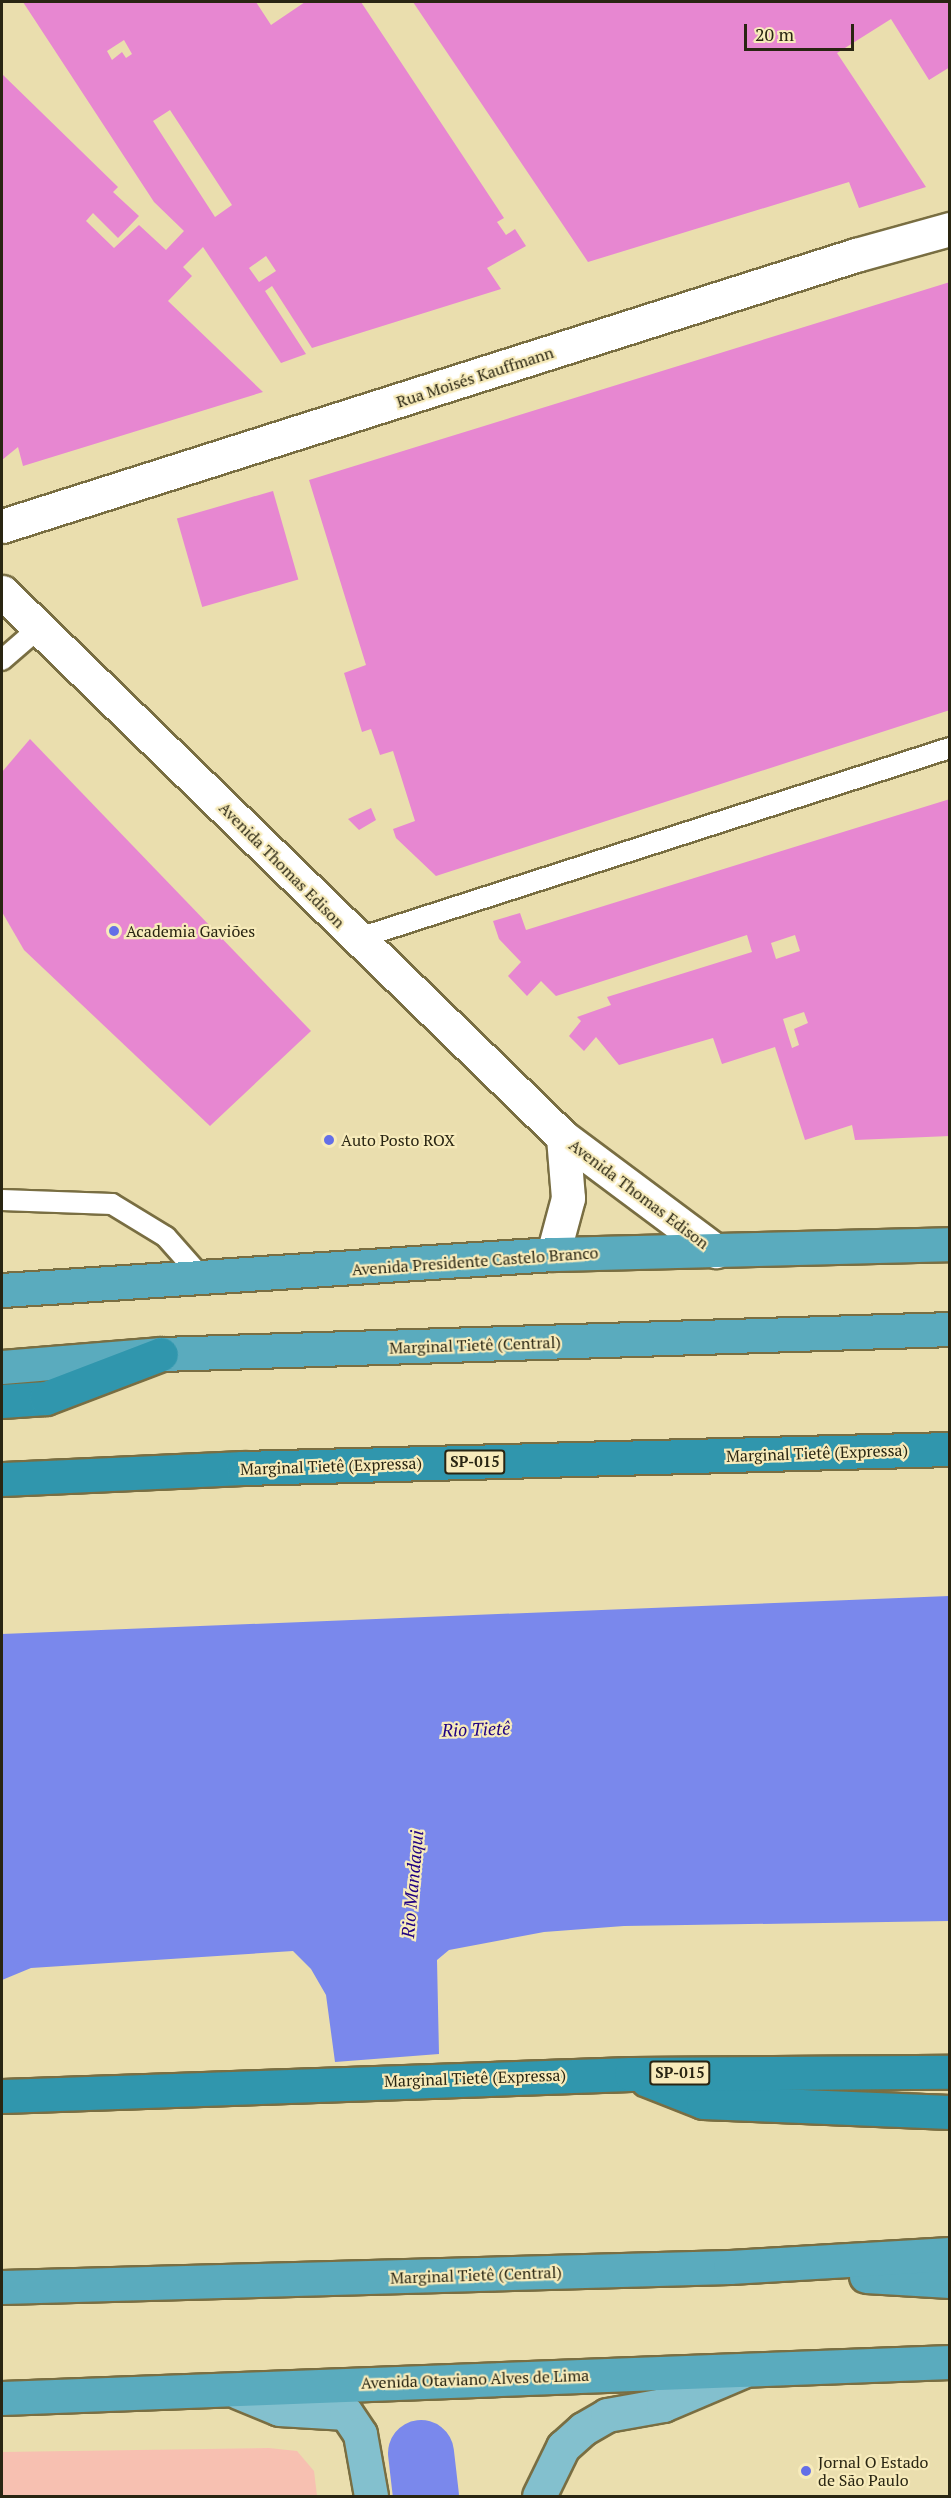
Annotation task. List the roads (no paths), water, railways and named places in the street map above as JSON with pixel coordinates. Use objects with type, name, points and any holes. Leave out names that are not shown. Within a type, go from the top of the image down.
[{"type":"highway","name":"Avenida Presidente Castelo Branco","points":[[2,1290],[204,1280],[553,1254],[950,1244]]},
{"type":"highway","name":"Marginal Tietê (Central)","points":[[2,1367],[161,1354],[950,1329]]},
{"type":"highway","points":[[2,1401],[46,1398],[161,1354]]},
{"type":"highway","name":"Marginal Tietê (Expressa)","points":[[2,1479],[243,1468],[950,1449]]},
{"type":"highway","name":"Marginal Tietê (Expressa)","points":[[2,2096],[631,2074],[950,2072]]},
{"type":"highway","points":[[631,2074],[703,2103],[950,2112]]},
{"type":"highway","name":"Marginal Tietê (Central)","points":[[2,2287],[730,2267],[950,2254]]},
{"type":"highway","points":[[730,2267],[950,2281]]},
{"type":"highway","name":"Avenida Otaviano Alves de Lima","points":[[2,2398],[238,2392],[517,2376],[741,2372],[950,2362]]},
{"type":"main road","points":[[539,2496],[563,2448],[583,2429],[607,2415],[663,2405],[741,2372]]},
{"type":"main road","points":[[238,2392],[279,2409],[346,2413],[360,2434],[371,2496]]},
{"type":"street","name":"Rua Moisés Kauffmann","points":[[2,526],[856,255],[950,229]]},
{"type":"street","name":"Avenida Thomas Edison","points":[[4,600],[39,628],[356,939],[563,1137],[716,1251]]},
{"type":"street","name":"Avenida Thomas Edison","points":[[553,1254],[568,1198],[563,1137]]},
{"type":"lane","points":[[2,660],[39,628]]},
{"type":"lane","points":[[356,939],[950,748]]},
{"type":"lane","points":[[2,1200],[112,1204],[166,1237],[204,1280]]},
{"type":"water","name":"Rio Tietê","points":[[949,1596],[949,1921],[624,1926],[544,1932],[449,1950],[437,1960],[439,2054],[335,2062],[326,1995],[311,1969],[293,1951],[31,1968],[2,1980],[2,1634]]},
{"type":"waterway","name":"Rio Mandaqui","points":[[421,2453],[426,2496]]},
{"type":"place","name":"Academia Gaviões","points":[[114,931]]},
{"type":"place","name":"Auto Posto ROX","points":[[329,1140]]},
{"type":"place","name":"Jornal O Estado de São Paulo","points":[[806,2471]]}]
